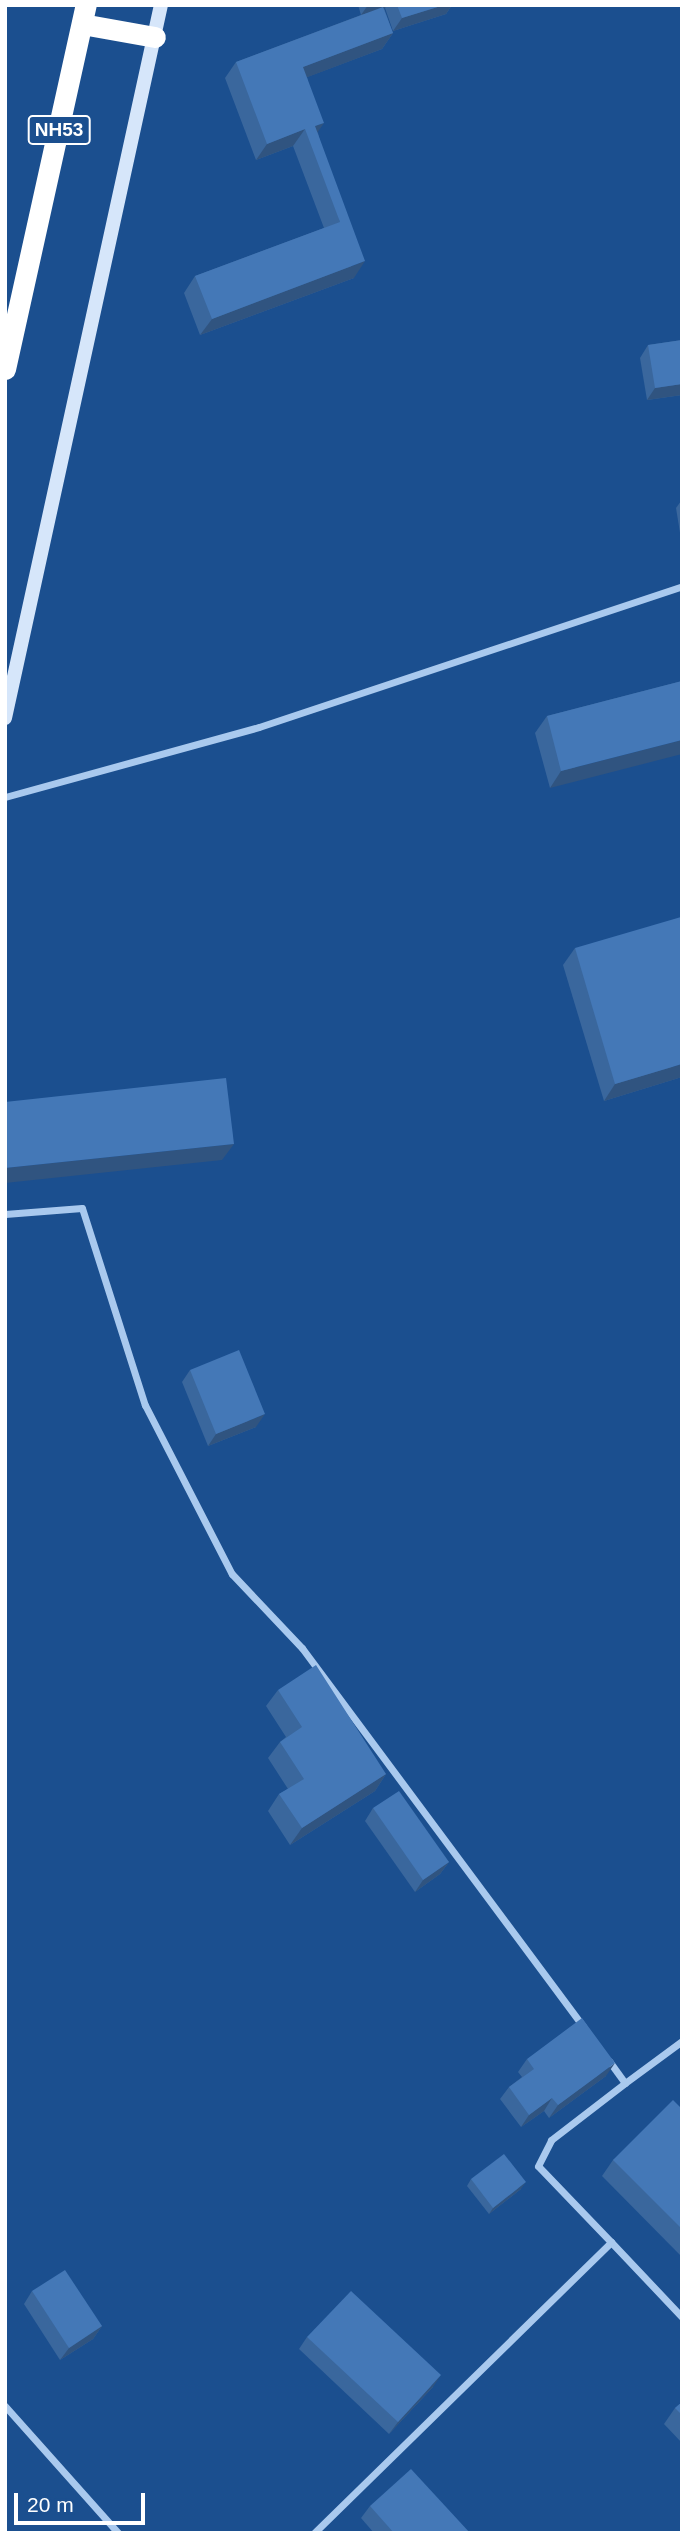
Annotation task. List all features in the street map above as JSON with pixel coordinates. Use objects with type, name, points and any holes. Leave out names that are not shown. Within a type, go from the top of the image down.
[{"type":"highway","points":[[84,15],[155,37]]},
{"type":"highway","name":"NH53","points":[[5,369],[37,236],[84,15]]},
{"type":"street","points":[[5,718],[162,5]]},
{"type":"street","points":[[5,797],[259,727],[682,586]]},
{"type":"street","points":[[5,1214],[82,1208],[145,1405],[232,1574],[302,1648],[592,2039]]},
{"type":"street","points":[[682,2041],[551,2140],[538,2166],[682,2317]]},
{"type":"street","points":[[600,2050],[625,2083]]},
{"type":"street","points":[[314,2533],[611,2242]]},
{"type":"street","points":[[5,2406],[118,2533]]},
{"type":"building","points":[[397,5],[444,5],[402,18]]},
{"type":"building","points":[[383,7],[393,33],[303,67],[324,123],[315,126],[365,261],[212,319],[195,276],[340,222],[305,129],[267,144],[236,62]]},
{"type":"building","points":[[682,340],[682,384],[655,388],[648,345]]},
{"type":"building","points":[[682,681],[682,740],[561,771],[547,716]]},
{"type":"building","points":[[681,917],[682,1064],[615,1084],[575,948]]},
{"type":"building","points":[[226,1078],[234,1144],[5,1168],[5,1102]]},
{"type":"building","points":[[239,1350],[265,1414],[216,1434],[190,1370]]},
{"type":"building","points":[[316,1665],[386,1774],[302,1828],[279,1794],[304,1779],[280,1742],[302,1727],[278,1690]]},
{"type":"building","points":[[399,1791],[449,1862],[423,1880],[373,1808]]},
{"type":"building","points":[[582,2018],[615,2063],[558,2105],[552,2098],[529,2115],[509,2087],[534,2069],[527,2059]]},
{"type":"building","points":[[673,2100],[682,2109],[682,2229],[613,2160]]},
{"type":"building","points":[[504,2154],[526,2182],[493,2208],[471,2179]]},
{"type":"building","points":[[65,2270],[102,2326],[69,2348],[32,2291]]},
{"type":"building","points":[[351,2291],[441,2375],[398,2422],[307,2337]]},
{"type":"building","points":[[682,2402],[682,2415],[675,2408]]},
{"type":"building","points":[[411,2469],[470,2533],[394,2533],[370,2506]]}]
